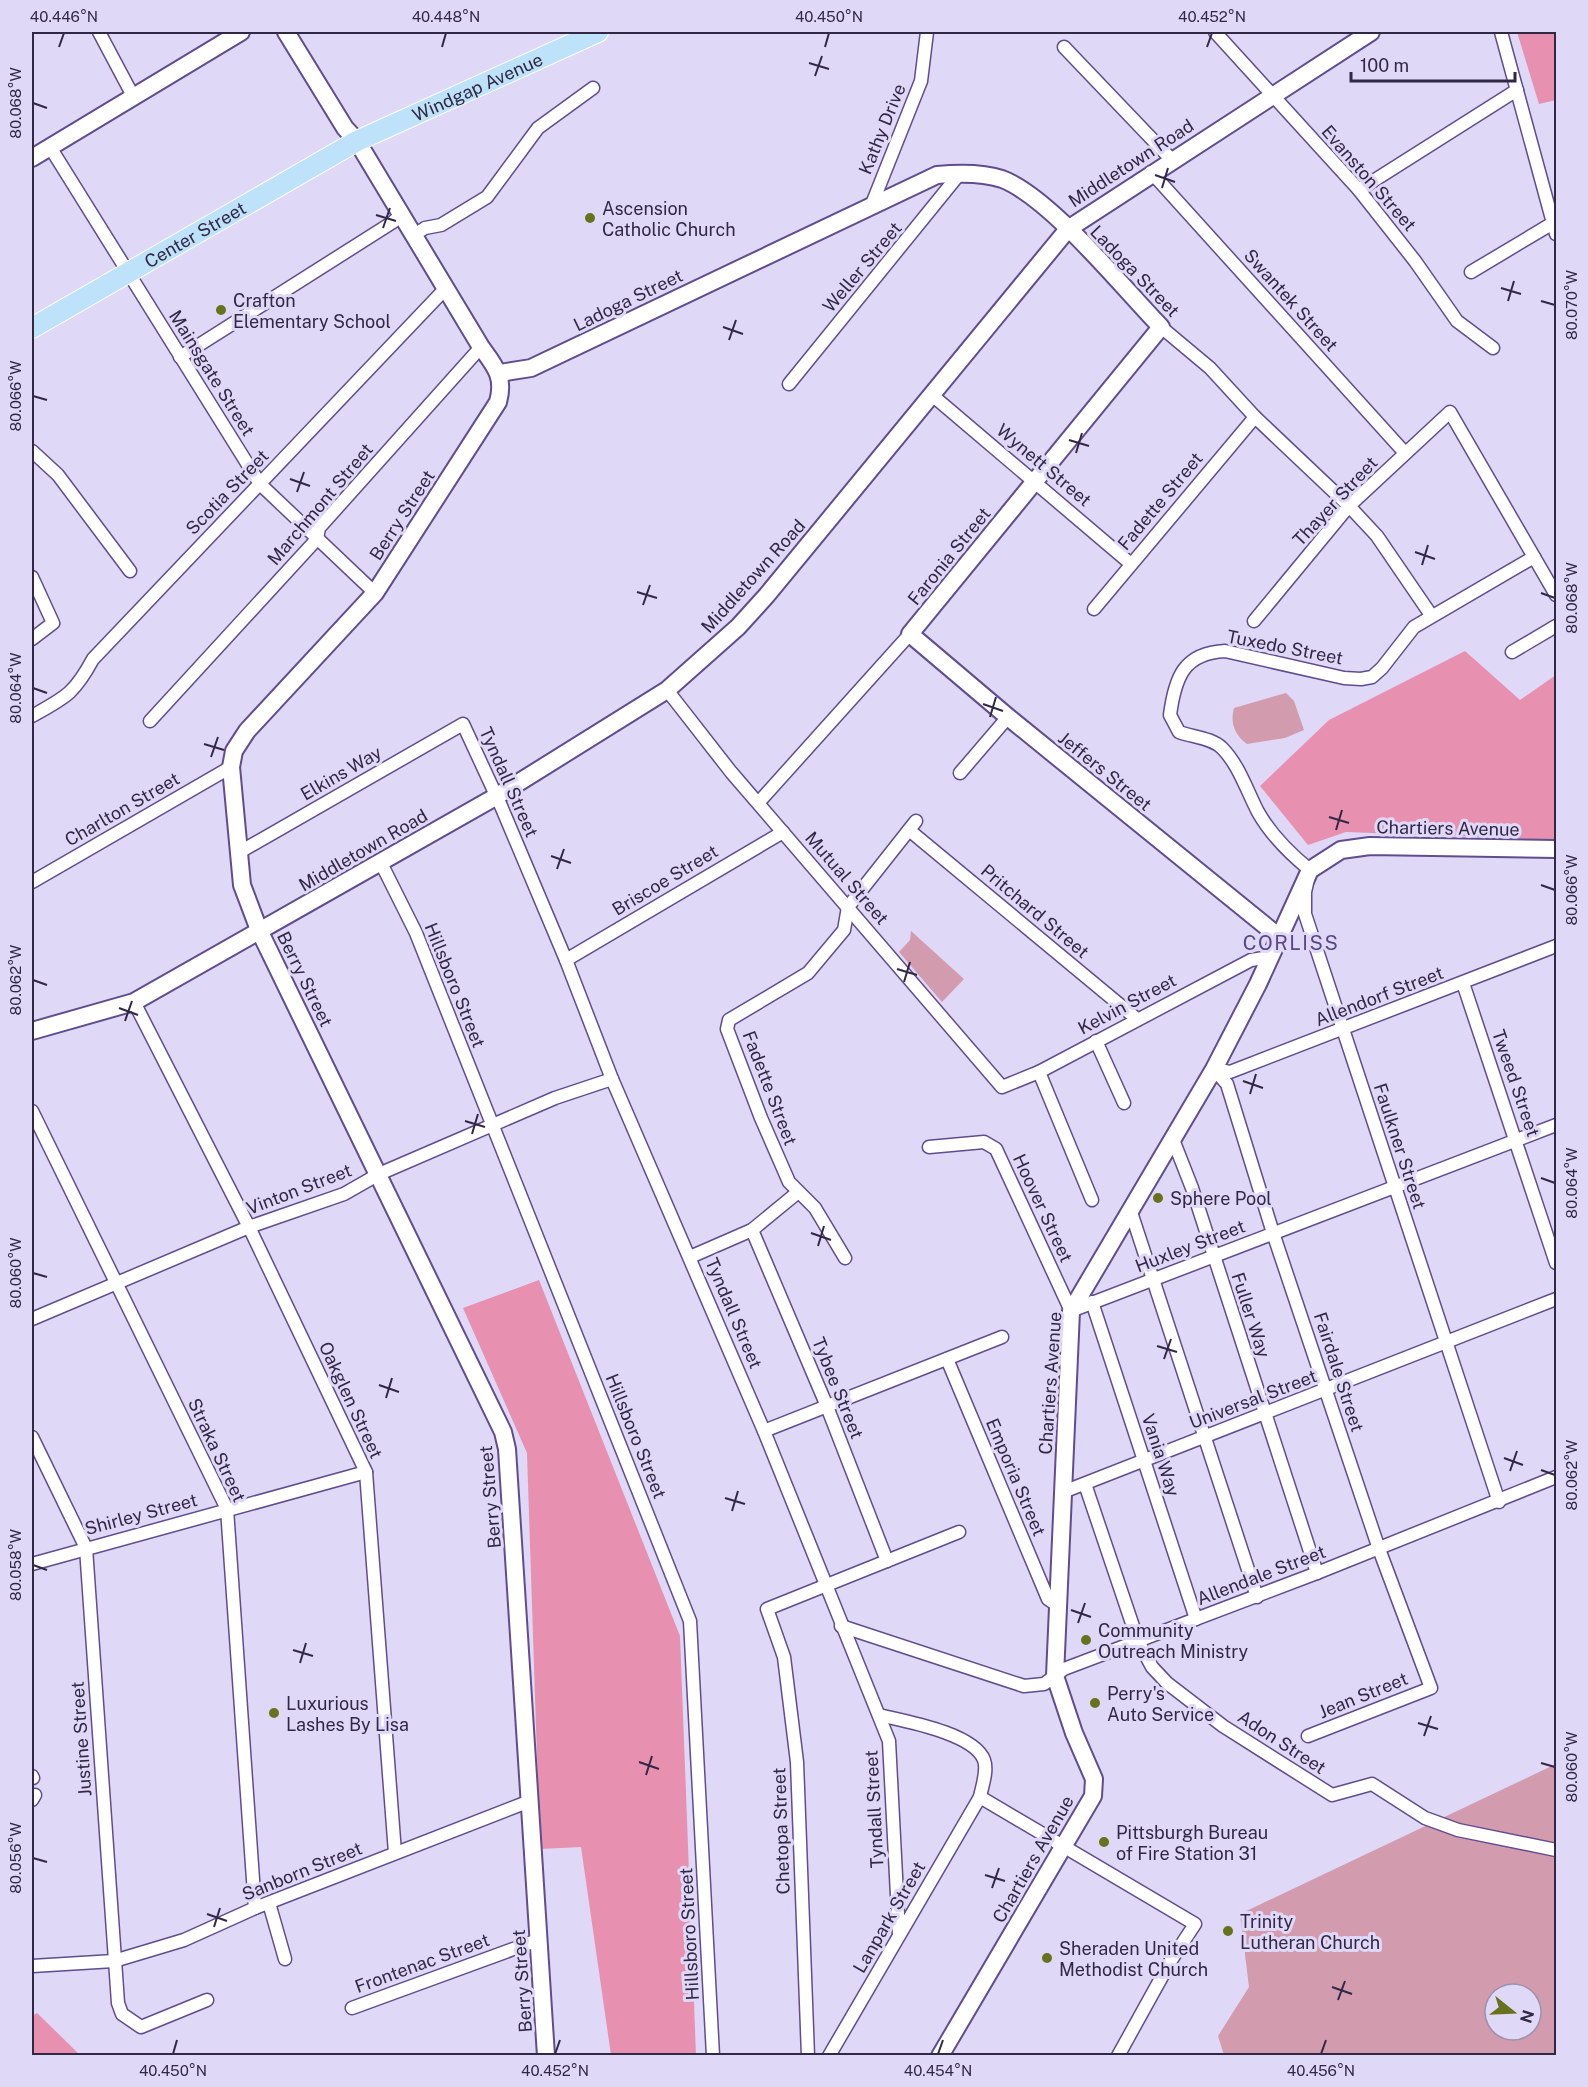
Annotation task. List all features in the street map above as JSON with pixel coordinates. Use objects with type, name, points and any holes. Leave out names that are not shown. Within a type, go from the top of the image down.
[{"type":"main road","name":"Windgap Avenue","points":[[357,141],[598,32]]},
{"type":"main road","name":"Center Street","points":[[32,328],[357,141]]},
{"type":"street","points":[[99,32],[133,96]]},
{"type":"street","points":[[32,158],[241,32]]},
{"type":"street","points":[[286,32],[345,128],[357,141],[481,347],[500,373]]},
{"type":"street","name":"Kathy Drive","points":[[872,204],[921,81],[927,32]]},
{"type":"street","name":"Evanston Street","points":[[1215,32],[1359,190],[1415,261],[1456,321],[1493,348]]},
{"type":"street","name":"Middletown Road","points":[[32,1031],[134,1002],[496,796],[667,690],[752,611],[1068,229],[1151,172],[1371,32]]},
{"type":"street","points":[[1471,272],[1555,229],[1501,32]]},
{"type":"street","points":[[1064,47],[1172,159]]},
{"type":"street","points":[[414,235],[424,228],[441,225],[487,197],[538,128],[592,88]]},
{"type":"street","points":[[1359,190],[1517,90]]},
{"type":"street","name":"Mainsgate Street","points":[[50,147],[260,484],[375,593]]},
{"type":"street","name":"Ladoga Street","points":[[500,373],[531,368],[937,175],[961,172],[1002,180],[1025,193],[1068,229],[1161,327],[1210,368],[1255,417],[1349,506],[1377,536],[1431,615]]},
{"type":"street","name":"Weller Street","points":[[789,384],[961,172]]},
{"type":"street","name":"Swantek Street","points":[[1151,172],[1405,453]]},
{"type":"street","points":[[180,357],[393,222],[402,214]]},
{"type":"street","name":"Scotia Street","points":[[32,716],[62,699],[79,685],[93,659],[446,288]]},
{"type":"street","name":"Faronia Street","points":[[759,802],[910,634],[1161,327]]},
{"type":"street","name":"Marchmont Street","points":[[150,721],[317,539],[319,528],[481,347]]},
{"type":"street","name":"Berry Street","points":[[500,373],[501,390],[498,402],[375,593],[247,731],[234,751],[231,767],[242,885],[259,930],[379,1174],[506,1441],[546,2055]]},
{"type":"street","name":"Wynett Street","points":[[932,395],[1131,564]]},
{"type":"street","name":"Thayer Street","points":[[1254,621],[1349,506],[1450,412],[1534,557]]},
{"type":"street","name":"Fadette Street","points":[[1094,609],[1255,417]]},
{"type":"street","points":[[32,451],[58,475],[130,571]]},
{"type":"street","points":[[1534,557],[1557,595]]},
{"type":"street","name":"Tuxedo Street","points":[[1310,870],[1283,848],[1260,815],[1234,763],[1221,747],[1209,740],[1179,732],[1170,715],[1181,672],[1191,661],[1207,652],[1226,651],[1344,678],[1361,679],[1372,676],[1382,669],[1414,627],[1534,557]]},
{"type":"street","points":[[32,577],[53,623],[32,639]]},
{"type":"street","points":[[1512,652],[1557,626]]},
{"type":"street","name":"Jeffers Street","points":[[910,634],[1008,717],[1278,936]]},
{"type":"street","name":"Mutual Street","points":[[667,690],[731,772],[1002,1087]]},
{"type":"street","points":[[960,773],[1008,717]]},
{"type":"street","name":"Tyndall Street","points":[[463,724],[566,960],[612,1079],[764,1431],[889,1741],[899,1934]]},
{"type":"street","name":"Elkins Way","points":[[238,853],[463,724]]},
{"type":"street","name":"Charlton Street","points":[[32,882],[231,767]]},
{"type":"street","name":"Fadette Street","points":[[844,1258],[815,1208],[797,1193],[789,1182],[761,1118],[727,1029],[729,1020],[808,973],[844,930],[848,907],[913,826]]},
{"type":"street","name":"Pritchard Street","points":[[913,826],[1137,1019]]},
{"type":"street","name":"Briscoe Street","points":[[566,960],[783,832]]},
{"type":"street","name":"Chartiers Avenue","points":[[940,2055],[1093,1796],[1094,1779],[1074,1733],[1055,1676],[1071,1311],[1214,1069],[1310,870],[1341,850],[1370,846],[1557,849]]},
{"type":"street","name":"Hillsboro Street","points":[[381,863],[416,933],[690,1621],[713,2055]]},
{"type":"street","name":"Faulkner Street","points":[[1310,870],[1305,892],[1305,914],[1444,1342],[1499,1502]]},
{"type":"street","name":"Allendorf Street","points":[[1214,1069],[1230,1072],[1557,946]]},
{"type":"street","name":"Kelvin Street","points":[[1002,1087],[1039,1072],[1251,960],[1270,957]]},
{"type":"street","name":"Tweed Street","points":[[1463,983],[1557,1263]]},
{"type":"street","name":"Oakglen Street","points":[[134,1002],[249,1227],[366,1472],[395,1853]]},
{"type":"street","points":[[1096,1041],[1124,1103]]},
{"type":"street","name":"Fairdale Street","points":[[1214,1069],[1227,1084],[1273,1233],[1379,1549],[1431,1688]]},
{"type":"street","points":[[1039,1072],[1092,1200]]},
{"type":"street","name":"Vinton Street","points":[[32,1319],[249,1227],[344,1194],[379,1174],[555,1098],[612,1079]]},
{"type":"street","name":"Straka Street","points":[[32,1111],[227,1509],[255,1908]]},
{"type":"street","name":"Huxley Street","points":[[1071,1311],[1557,1125]]},
{"type":"street","name":"Fuller Way","points":[[1172,1137],[1214,1256],[1317,1573]]},
{"type":"street","name":"Hoover Street","points":[[929,1147],[984,1142],[996,1149],[1071,1311]]},
{"type":"street","points":[[690,1257],[752,1230],[797,1193]]},
{"type":"street","points":[[1130,1209],[1257,1597]]},
{"type":"street","name":"Tybee Street","points":[[752,1230],[826,1404],[887,1561]]},
{"type":"street","name":"Universal Street","points":[[1063,1492],[1557,1299]]},
{"type":"street","name":"Vania Way","points":[[1092,1302],[1196,1620]]},
{"type":"street","points":[[764,1431],[826,1404],[1002,1337]]},
{"type":"street","name":"Emporia Street","points":[[948,1359],[1048,1599],[1057,1605]]},
{"type":"street","name":"Justine Street","points":[[32,1437],[86,1548],[117,2003],[122,2014],[141,2027],[207,2000]]},
{"type":"street","name":"Shirley Street","points":[[32,1564],[366,1472]]},
{"type":"street","name":"Allendale Street","points":[[841,1626],[1024,1686],[1044,1684],[1064,1670],[1257,1597],[1557,1477]]},
{"type":"street","name":"Adon Street","points":[[1085,1484],[1138,1641],[1152,1667],[1167,1683],[1266,1755],[1332,1795],[1372,1784],[1425,1818],[1458,1830],[1557,1850]]},
{"type":"street","points":[[825,1586],[959,1532]]},
{"type":"street","name":"Chetopa Street","points":[[808,2055],[797,1762],[784,1657],[767,1609],[825,1586]]},
{"type":"street","name":"Jean Street","points":[[1308,1736],[1431,1688]]},
{"type":"street","points":[[879,1715],[959,1738],[980,1752],[985,1762],[980,1797],[1195,1924],[1170,1962],[1118,2055]]},
{"type":"street","name":"Lanpark Street","points":[[834,2054],[899,1934],[980,1797]]},
{"type":"street","name":"Sanborn Street","points":[[32,1966],[114,1961],[184,1940],[255,1908],[530,1802]]},
{"type":"street","points":[[269,1903],[285,1959]]},
{"type":"street","name":"Frontenac Street","points":[[352,2008],[538,1940]]},
{"type":"shaded area","points":[[1517,32],[1556,32],[1556,100],[1539,104]]},
{"type":"shaded area","points":[[1465,651],[1520,700],[1556,675],[1556,840],[1346,832],[1308,845],[1260,786],[1329,720]]},
{"type":"shaded area","points":[[1286,693],[1294,701],[1304,730],[1285,738],[1247,744],[1239,737],[1234,728],[1234,708]]},
{"type":"shaded area","points":[[911,931],[964,979],[942,1002],[899,952],[910,940]]},
{"type":"shaded area","points":[[539,1280],[680,1636],[696,2055],[611,2055],[581,1847],[540,1849],[527,1453],[463,1308]]},
{"type":"shaded area","points":[[1556,1764],[1556,2055],[1224,2055],[1218,2036],[1249,1987],[1240,1914]]},
{"type":"shaded area","points":[[37,2013],[80,2055],[32,2055],[32,2016]]},
{"type":"place","name":"Ascension Catholic Church","points":[[590,218]]},
{"type":"place","name":"Crafton Elementary School","points":[[221,310]]},
{"type":"place","name":"Sphere Pool","points":[[1158,1198]]},
{"type":"place","name":"Community Outreach Ministry","points":[[1086,1640]]},
{"type":"place","name":"Perry's Auto Service","points":[[1095,1703]]},
{"type":"place","name":"Luxurious Lashes By Lisa","points":[[274,1713]]},
{"type":"place","name":"Pittsburgh Bureau of Fire Station 31","points":[[1104,1842]]},
{"type":"place","name":"Trinity Lutheran Church","points":[[1228,1931]]},
{"type":"place","name":"Sheraden United Methodist Church","points":[[1047,1958]]},
{"type":"district","name":"CORLISS","points":[[1291,943]]}]
